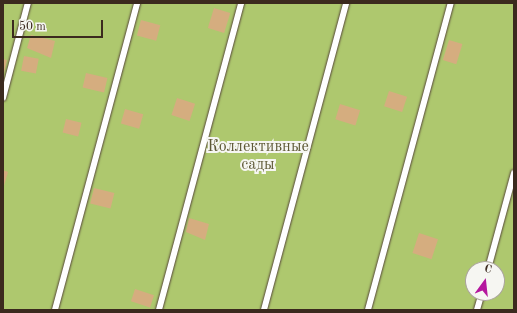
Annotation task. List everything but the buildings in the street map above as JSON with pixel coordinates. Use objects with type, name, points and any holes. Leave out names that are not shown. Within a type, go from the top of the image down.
[{"type":"lane","points":[[3,98],[28,3]]},
{"type":"lane","points":[[55,310],[137,3]]},
{"type":"lane","points":[[159,310],[241,3]]},
{"type":"lane","points":[[264,310],[346,3]]},
{"type":"lane","points":[[368,310],[451,3]]},
{"type":"lane","points":[[490,261],[514,173]]},
{"type":"green space","name":"Коллективные сады","points":[[3,3],[514,3],[514,310],[3,310]]}]
